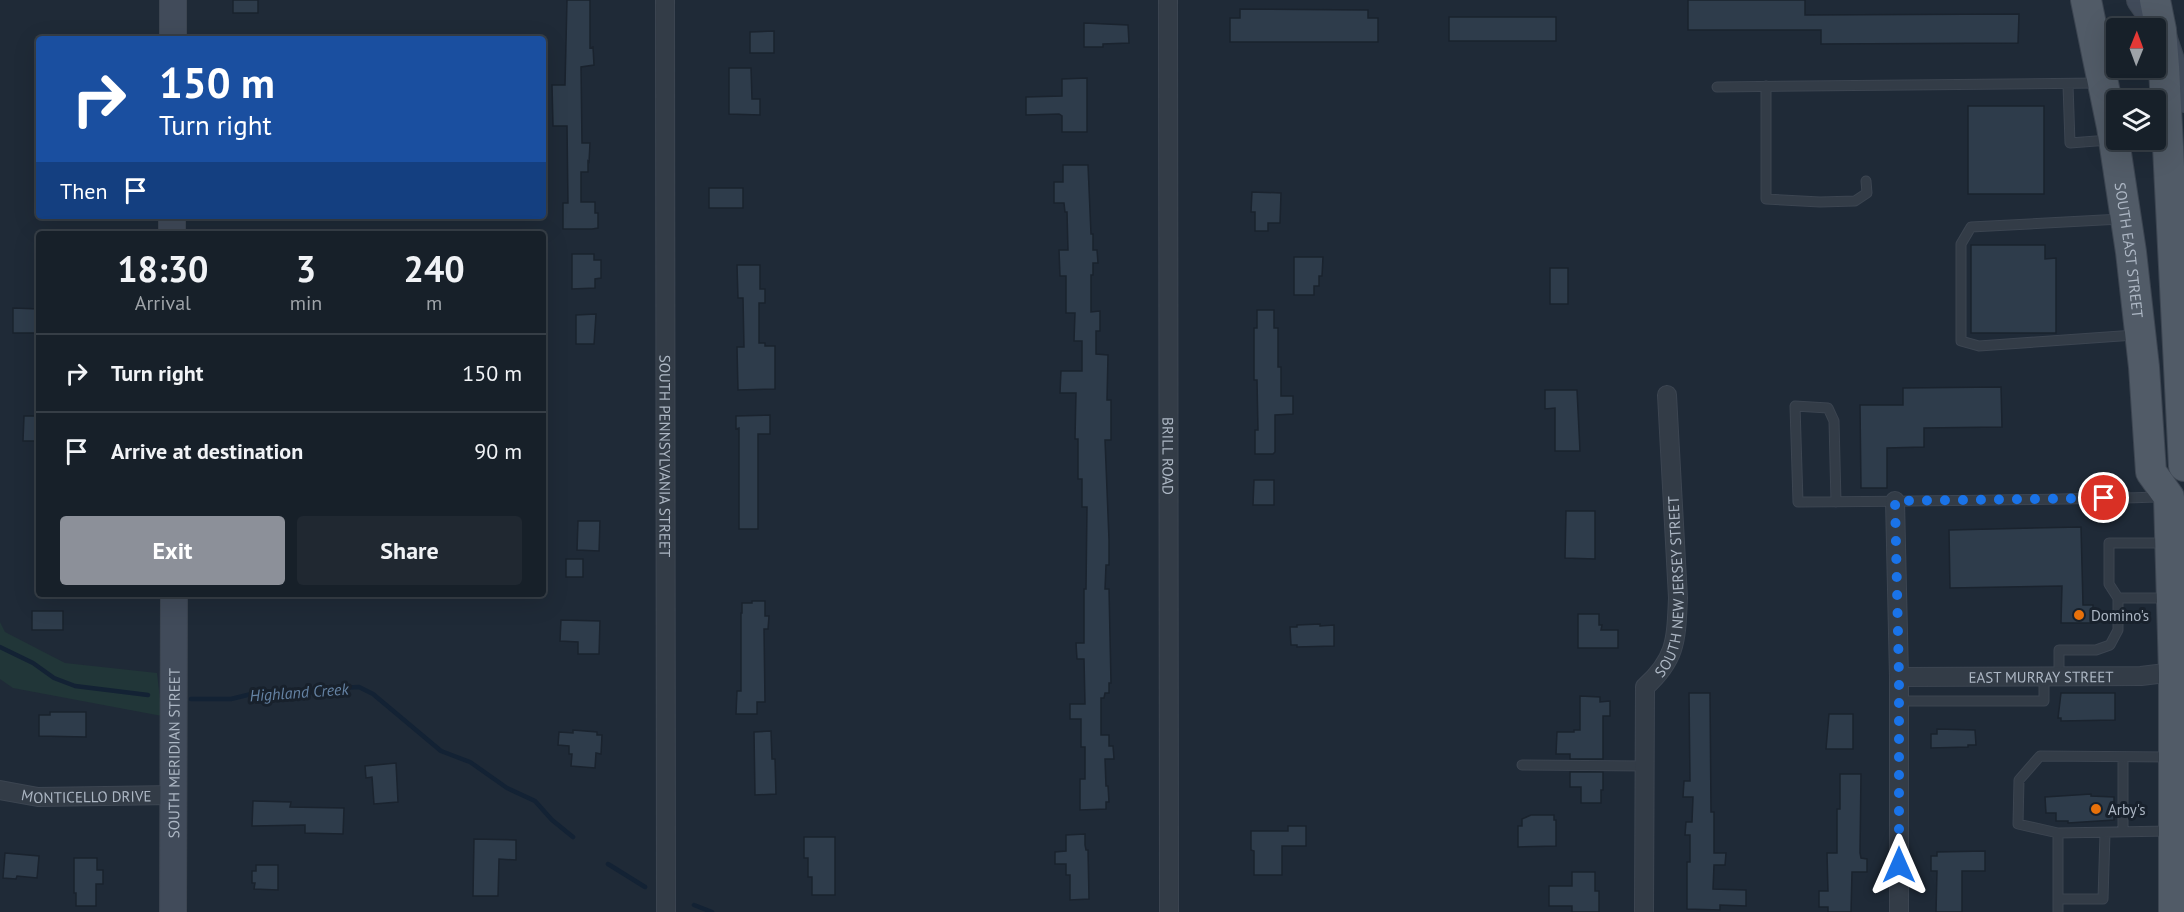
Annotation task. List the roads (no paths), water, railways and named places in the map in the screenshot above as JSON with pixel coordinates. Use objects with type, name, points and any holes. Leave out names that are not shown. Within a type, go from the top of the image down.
[{"type":"main road","points":[[172,36],[173,0]]},
{"type":"main road","name":"SOUTH EAST STREET","points":[[2086,0],[2106,99]]},
{"type":"main road","points":[[2140,0],[2153,18]]},
{"type":"main road","points":[[2155,0],[2159,18]]},
{"type":"main road","points":[[2166,45],[2184,99]]},
{"type":"main road","points":[[2164,78],[2182,370],[2184,466]]},
{"type":"main road","name":"SOUTH EAST STREET","points":[[2116,150],[2140,334],[2151,472],[2176,485]]},
{"type":"main road","points":[[2176,485],[2174,543],[2179,672],[2174,757],[2177,893]]},
{"type":"main road","name":"SOUTH MERIDIAN STREET","points":[[173,912],[174,597]]},
{"type":"street","name":"SOUTH PENNSYLVANIA STREET","points":[[665,0],[666,912]]},
{"type":"street","name":"BRILL ROAD","points":[[1168,0],[1169,912]]},
{"type":"street","name":"SOUTH NEW JERSEY STREET","points":[[1644,912],[1645,687],[1659,674],[1673,652],[1677,629],[1678,598],[1667,395]]},
{"type":"street","points":[[1895,501],[1899,677],[1899,912]]},
{"type":"street","name":"EAST MURRAY STREET","points":[[1899,677],[2141,676],[2179,672]]},
{"type":"street","name":"MONTICELLO DRIVE","points":[[0,790],[38,797],[173,795]]},
{"type":"lane","points":[[1717,87],[2103,83]]},
{"type":"lane","points":[[2068,85],[2070,142],[2106,140]]},
{"type":"lane","points":[[1766,86],[1766,199],[1855,201],[1867,193],[1866,181]]},
{"type":"lane","points":[[2126,219],[1971,227],[1961,244],[1961,341],[1979,346],[2140,334]]},
{"type":"lane","points":[[1836,502],[1834,421],[1828,408],[1795,406],[1798,502],[1836,502],[1895,501],[2176,485]]},
{"type":"lane","points":[[1899,701],[2044,701],[2059,650],[2096,650],[2110,645],[2118,630],[2118,598],[2109,584],[2109,543],[2174,543]]},
{"type":"lane","points":[[2118,598],[2176,607]]},
{"type":"lane","points":[[2174,757],[2040,756],[2019,780],[2018,824],[2058,833],[2104,833],[2123,832],[2177,820]]},
{"type":"lane","points":[[2123,757],[2123,832]]},
{"type":"lane","points":[[1522,765],[1645,766]]},
{"type":"lane","points":[[2058,833],[2058,912]]},
{"type":"lane","points":[[2058,899],[2103,899],[2104,833]]},
{"type":"waterway","name":"Highland Creek","points":[[0,647],[33,663],[54,678],[75,686],[148,695]]},
{"type":"waterway","name":"Highland Creek","points":[[191,699],[231,699],[264,691],[285,696],[359,687],[373,694],[441,751],[470,762],[507,788],[535,801],[552,820],[573,837]]},
{"type":"waterway","name":"Highland Creek","points":[[608,864],[645,887]]},
{"type":"waterway","name":"Highland Creek","points":[[694,905],[712,912]]},
{"type":"place","name":"Domino's","points":[[2079,615]]},
{"type":"place","name":"Arby's","points":[[2096,809]]}]
